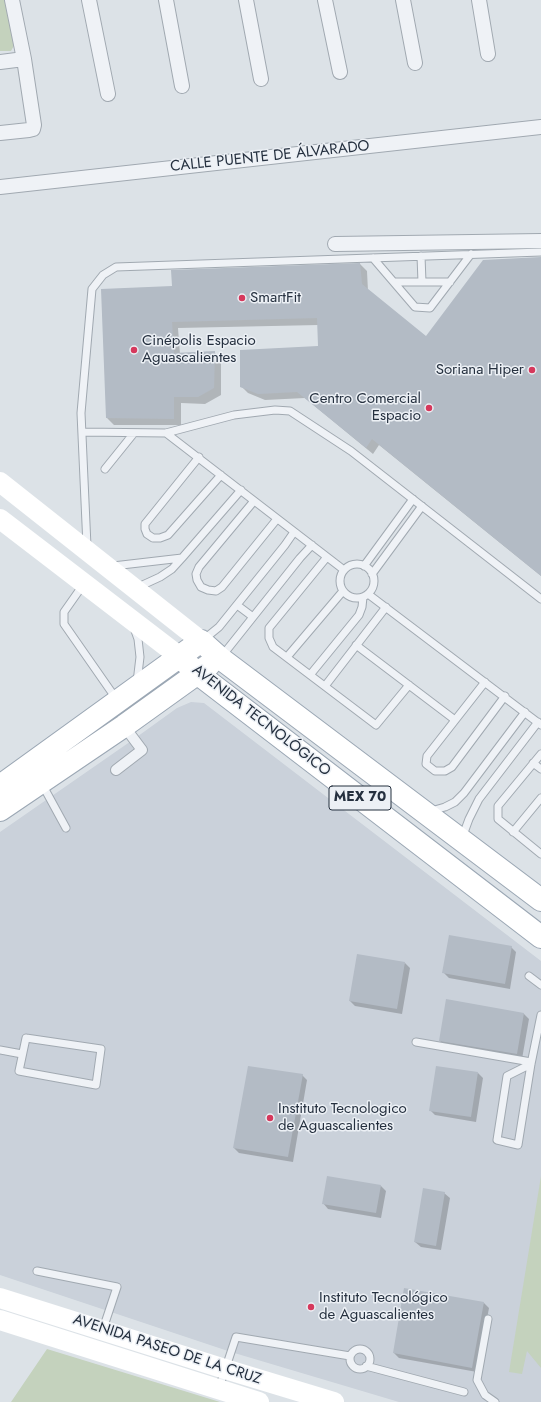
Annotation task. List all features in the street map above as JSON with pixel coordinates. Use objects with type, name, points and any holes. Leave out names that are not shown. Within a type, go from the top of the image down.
[{"type":"main road","name":"AVENIDA TECNOLÓGICO","points":[[0,482],[135,588],[220,658],[541,900]]},
{"type":"main road","name":"AVENIDA TECNOLÓGICO","points":[[0,519],[180,657],[197,673],[541,937]]},
{"type":"main road","points":[[0,786],[201,641]]},
{"type":"main road","points":[[0,810],[124,726],[220,658]]},
{"type":"main road","name":"AVENIDA PASEO DE LA CRUZ","points":[[0,1298],[334,1402]]},
{"type":"main road","name":"AVENIDA PASEO DE LA CRUZ","points":[[0,1320],[259,1402]]},
{"type":"street","points":[[0,133],[33,129],[34,124],[24,59],[12,0]]},
{"type":"street","points":[[89,0],[108,94]]},
{"type":"street","points":[[166,0],[182,86]]},
{"type":"street","points":[[246,0],[261,79]]},
{"type":"street","points":[[325,0],[340,72]]},
{"type":"street","points":[[403,0],[415,63]]},
{"type":"street","points":[[479,0],[488,54]]},
{"type":"street","points":[[0,62],[24,59]]},
{"type":"street","name":"CALLE PUENTE DE ÁLVARADO","points":[[0,188],[541,127]]},
{"type":"street","points":[[335,244],[541,241]]},
{"type":"street","points":[[116,770],[142,750],[124,726]]},
{"type":"lane","points":[[88,551],[81,412],[92,289],[102,275],[116,267],[541,252]]},
{"type":"lane","points":[[373,258],[415,307],[430,308],[471,254]]},
{"type":"lane","points":[[421,256],[422,282]]},
{"type":"lane","points":[[394,282],[450,282]]},
{"type":"lane","points":[[83,432],[166,432],[234,415],[275,410],[290,411],[351,451],[541,599]]},
{"type":"lane","points":[[106,469],[134,432]]},
{"type":"lane","points":[[166,432],[344,570]]},
{"type":"lane","points":[[198,457],[145,524],[147,534],[153,538],[160,538],[168,535],[221,475]]},
{"type":"lane","points":[[135,588],[160,577],[172,569],[241,490]]},
{"type":"lane","points":[[364,566],[413,499]]},
{"type":"lane","points":[[254,501],[199,567],[196,574],[197,580],[201,587],[216,591],[222,587],[277,519]]},
{"type":"lane","points":[[372,574],[422,506]]},
{"type":"lane","points":[[201,641],[219,627],[294,532]]},
{"type":"lane","points":[[220,658],[312,545]]},
{"type":"lane","points":[[327,557],[269,628],[269,638],[273,647],[376,725],[409,685]]},
{"type":"lane","points":[[108,567],[182,558]]},
{"type":"lane","points":[[353,564],[364,566],[369,569],[372,574],[374,585],[372,590],[365,596],[352,598],[343,591],[340,581],[344,570],[353,564]]},
{"type":"lane","points":[[84,583],[64,612],[64,624],[118,702]]},
{"type":"lane","points":[[287,657],[343,591]]},
{"type":"lane","points":[[365,596],[386,607],[540,723],[479,799],[469,819],[462,840]]},
{"type":"lane","points":[[310,675],[360,615],[365,596]]},
{"type":"lane","points":[[237,605],[252,617]]},
{"type":"lane","points":[[325,686],[386,607]]},
{"type":"lane","points":[[130,618],[138,639],[140,657],[137,688]]},
{"type":"lane","points":[[356,645],[455,720]]},
{"type":"lane","points":[[485,682],[427,756],[426,764],[435,771],[445,771],[452,767],[505,696]]},
{"type":"lane","points":[[426,813],[445,807],[454,802],[464,793],[525,712]]},
{"type":"lane","points":[[541,754],[498,806],[498,819],[541,854]]},
{"type":"lane","points":[[533,763],[541,769]]},
{"type":"lane","points":[[41,782],[66,828]]},
{"type":"lane","points":[[514,832],[541,798]]},
{"type":"lane","points":[[529,976],[541,985]]},
{"type":"lane","points":[[531,1063],[507,1076],[497,1140],[518,1145],[531,1063],[541,1014]]},
{"type":"lane","points":[[26,1038],[101,1049],[96,1085],[19,1071],[22,1054],[26,1038]]},
{"type":"lane","points":[[416,1042],[531,1063]]},
{"type":"lane","points":[[0,1050],[22,1054]]},
{"type":"lane","points":[[37,1271],[117,1287],[103,1330]]},
{"type":"lane","points":[[488,1319],[477,1380],[486,1395],[495,1402]]},
{"type":"lane","points":[[218,1390],[236,1337],[350,1356]]},
{"type":"lane","points":[[363,1350],[367,1352],[369,1362],[366,1366],[362,1369],[352,1366],[350,1356],[353,1352],[363,1350]]},
{"type":"lane","points":[[366,1366],[464,1392]]},
{"type":"shaded area","name":"Instituto Tecnologico de Aguascalientes","points":[[191,702],[204,703],[541,961],[541,1402],[399,1402],[231,1352],[0,1275],[0,832],[177,708]]},
{"type":"green space","points":[[0,0],[8,0],[16,42],[11,51],[0,51]]},
{"type":"green space","points":[[541,1176],[541,1368],[527,1351],[522,1374],[509,1372]]},
{"type":"green space","points":[[47,1349],[220,1402],[11,1402]]},
{"type":"building","name":"Centro Comercial Espacio","points":[[541,257],[541,576],[372,439],[366,448],[297,392],[258,394],[240,387],[240,350],[318,346],[317,318],[172,322],[174,353],[215,351],[214,388],[198,397],[174,397],[174,419],[106,418],[101,289],[172,286],[171,270],[360,263],[362,284],[426,336],[483,260]]},
{"type":"building","points":[[449,935],[512,946],[505,984],[442,973]]},
{"type":"building","points":[[357,954],[405,962],[397,1009],[349,1001]]},
{"type":"building","points":[[446,999],[524,1013],[517,1054],[439,1041]]},
{"type":"building","points":[[248,1066],[303,1074],[288,1157],[233,1148]]},
{"type":"building","points":[[436,1066],[478,1072],[471,1117],[429,1111]]},
{"type":"building","points":[[327,1176],[381,1185],[376,1213],[322,1204]]},
{"type":"building","points":[[423,1188],[445,1192],[436,1246],[414,1242]]},
{"type":"building","points":[[404,1288],[484,1302],[472,1368],[393,1353]]},
{"type":"place","name":"SmartFit","points":[[242,298]]},
{"type":"place","name":"Cinépolis Espacio Aguascalientes","points":[[134,350]]},
{"type":"place","name":"Soriana Hiper","points":[[532,370]]},
{"type":"place","name":"Centro Comercial Espacio","points":[[429,408]]},
{"type":"place","name":"Instituto Tecnologico de Aguascalientes","points":[[270,1118]]},
{"type":"place","name":"Instituto Tecnológico de Aguascalientes","points":[[311,1307]]}]
